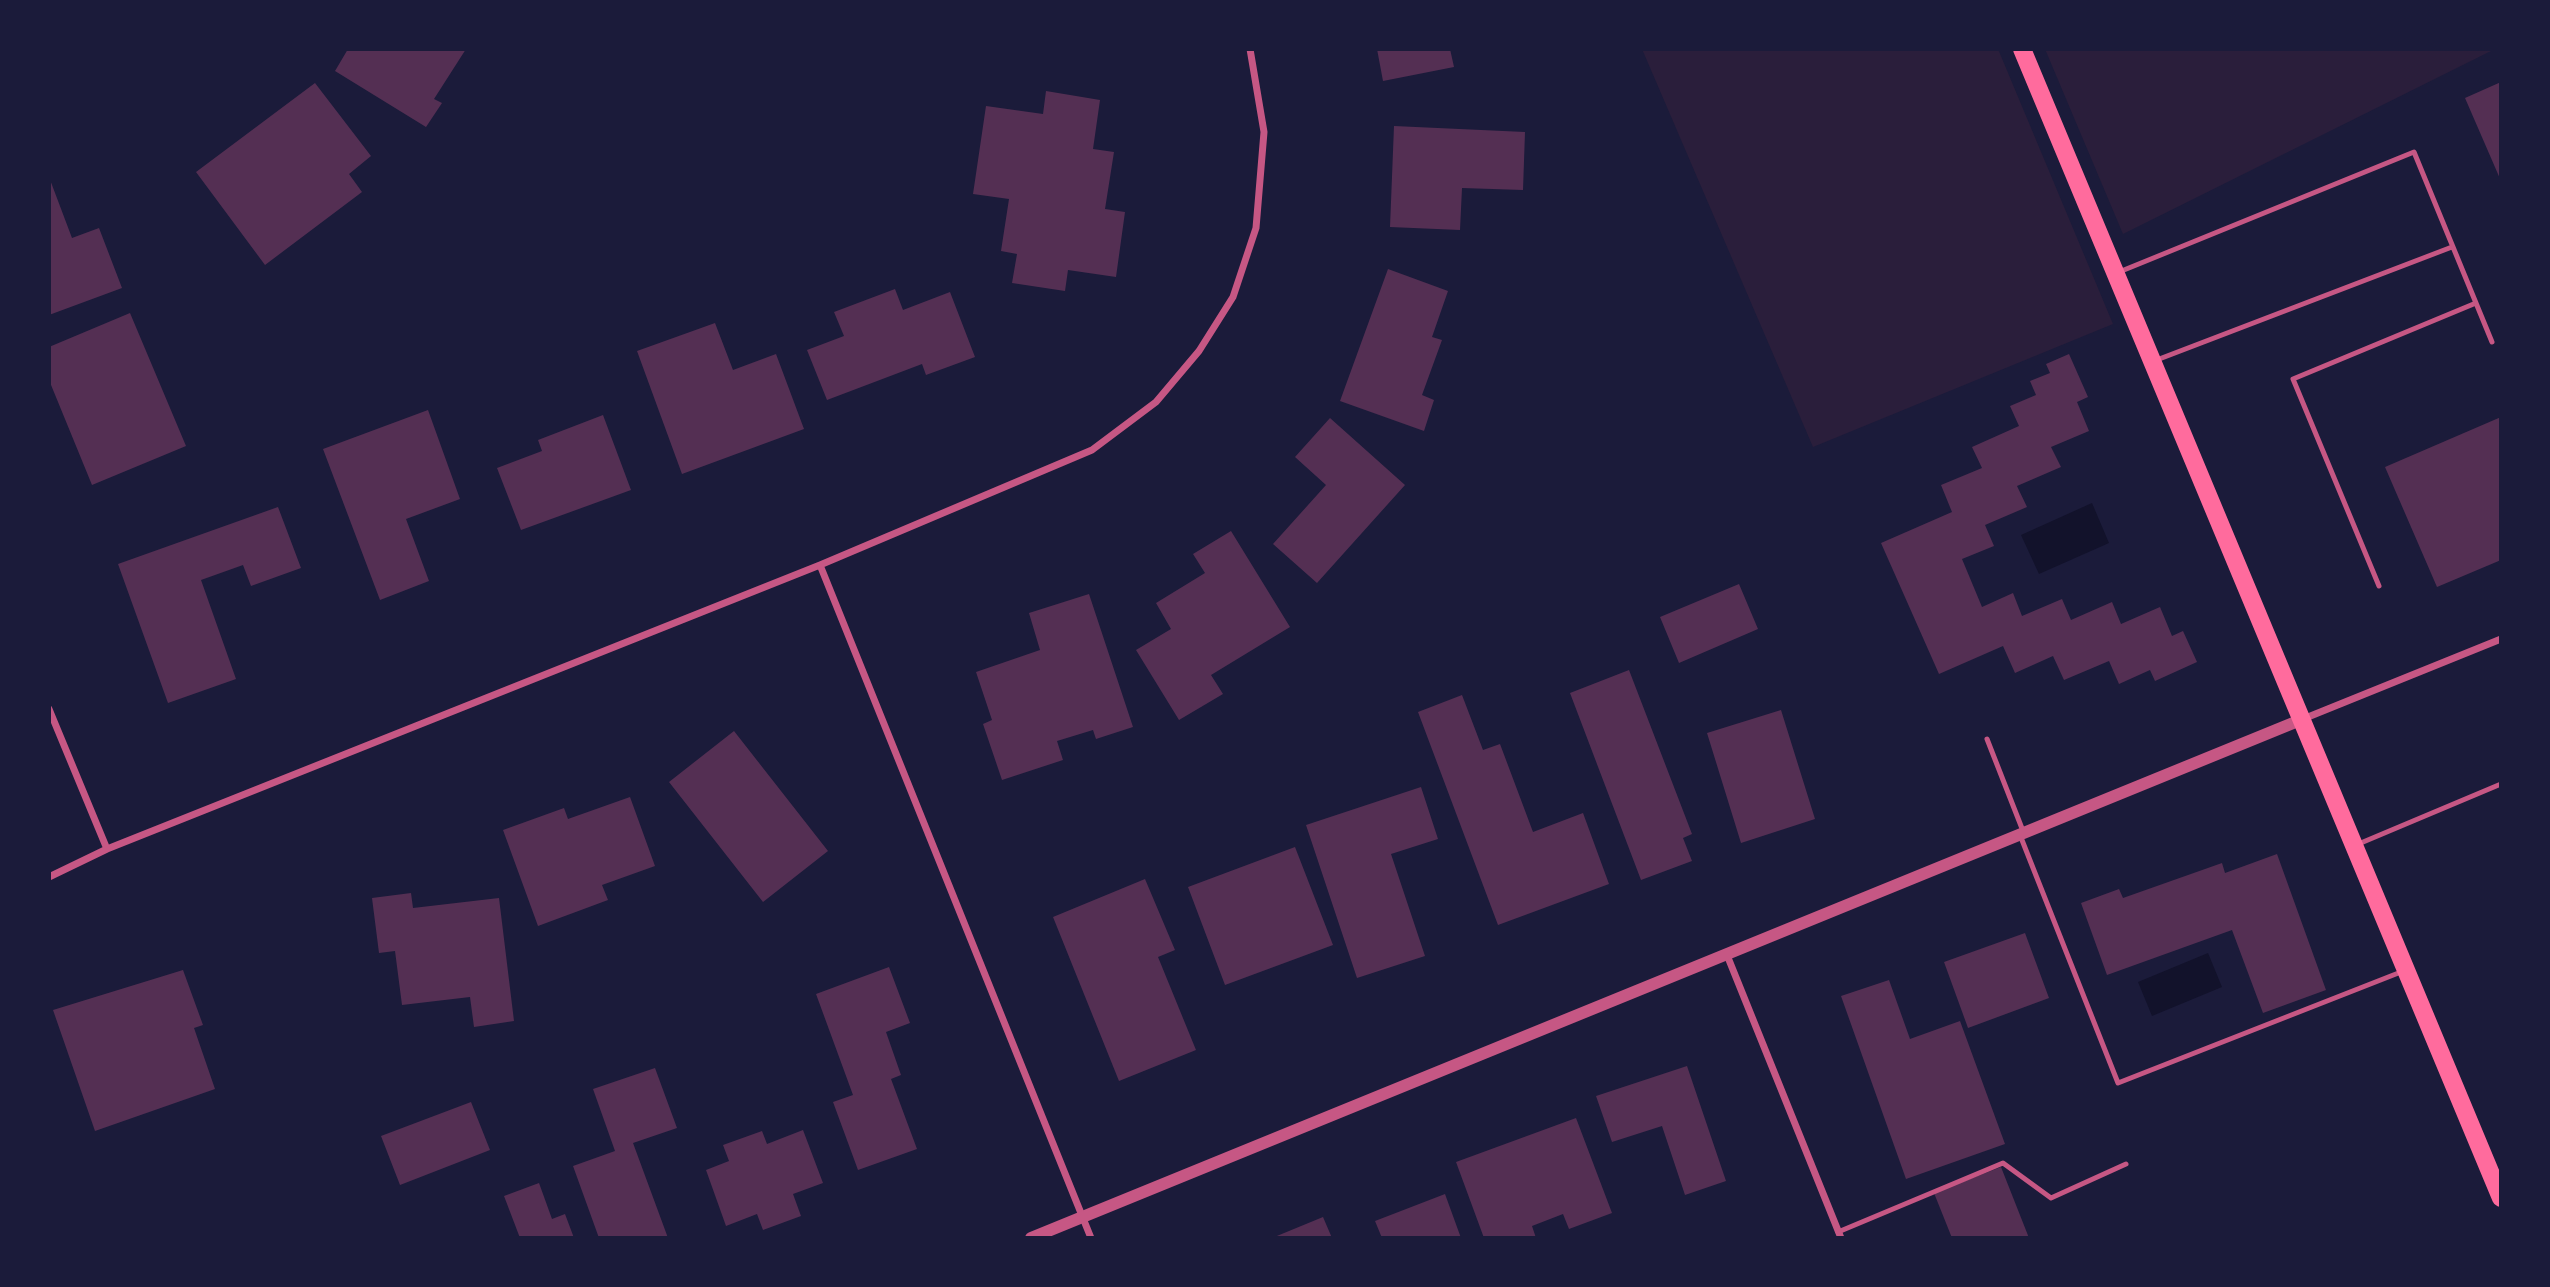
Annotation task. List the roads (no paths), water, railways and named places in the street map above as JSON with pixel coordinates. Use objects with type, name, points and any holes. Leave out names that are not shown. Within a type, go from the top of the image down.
[{"type":"main road","points":[[2022,49],[2304,719],[2501,1198]]},
{"type":"street","points":[[49,877],[107,849],[820,565],[1092,450],[1156,402],[1199,351],[1233,297],[1256,229],[1264,132],[1250,49]]},
{"type":"street","points":[[820,565],[1091,1238]]},
{"type":"street","points":[[1031,1238],[2501,639]]},
{"type":"street","points":[[49,709],[107,849]]},
{"type":"street","points":[[1727,955],[1840,1235]]},
{"type":"lane","points":[[2116,273],[2414,152],[2492,342]]},
{"type":"lane","points":[[2153,361],[2452,247]]},
{"type":"lane","points":[[2379,586],[2292,379],[2476,303]]},
{"type":"lane","points":[[1987,740],[2118,1083],[2407,969]]},
{"type":"lane","points":[[2356,845],[2501,784]]},
{"type":"lane","points":[[1840,1235],[2003,1163],[2051,1198],[2126,1164]]}]
